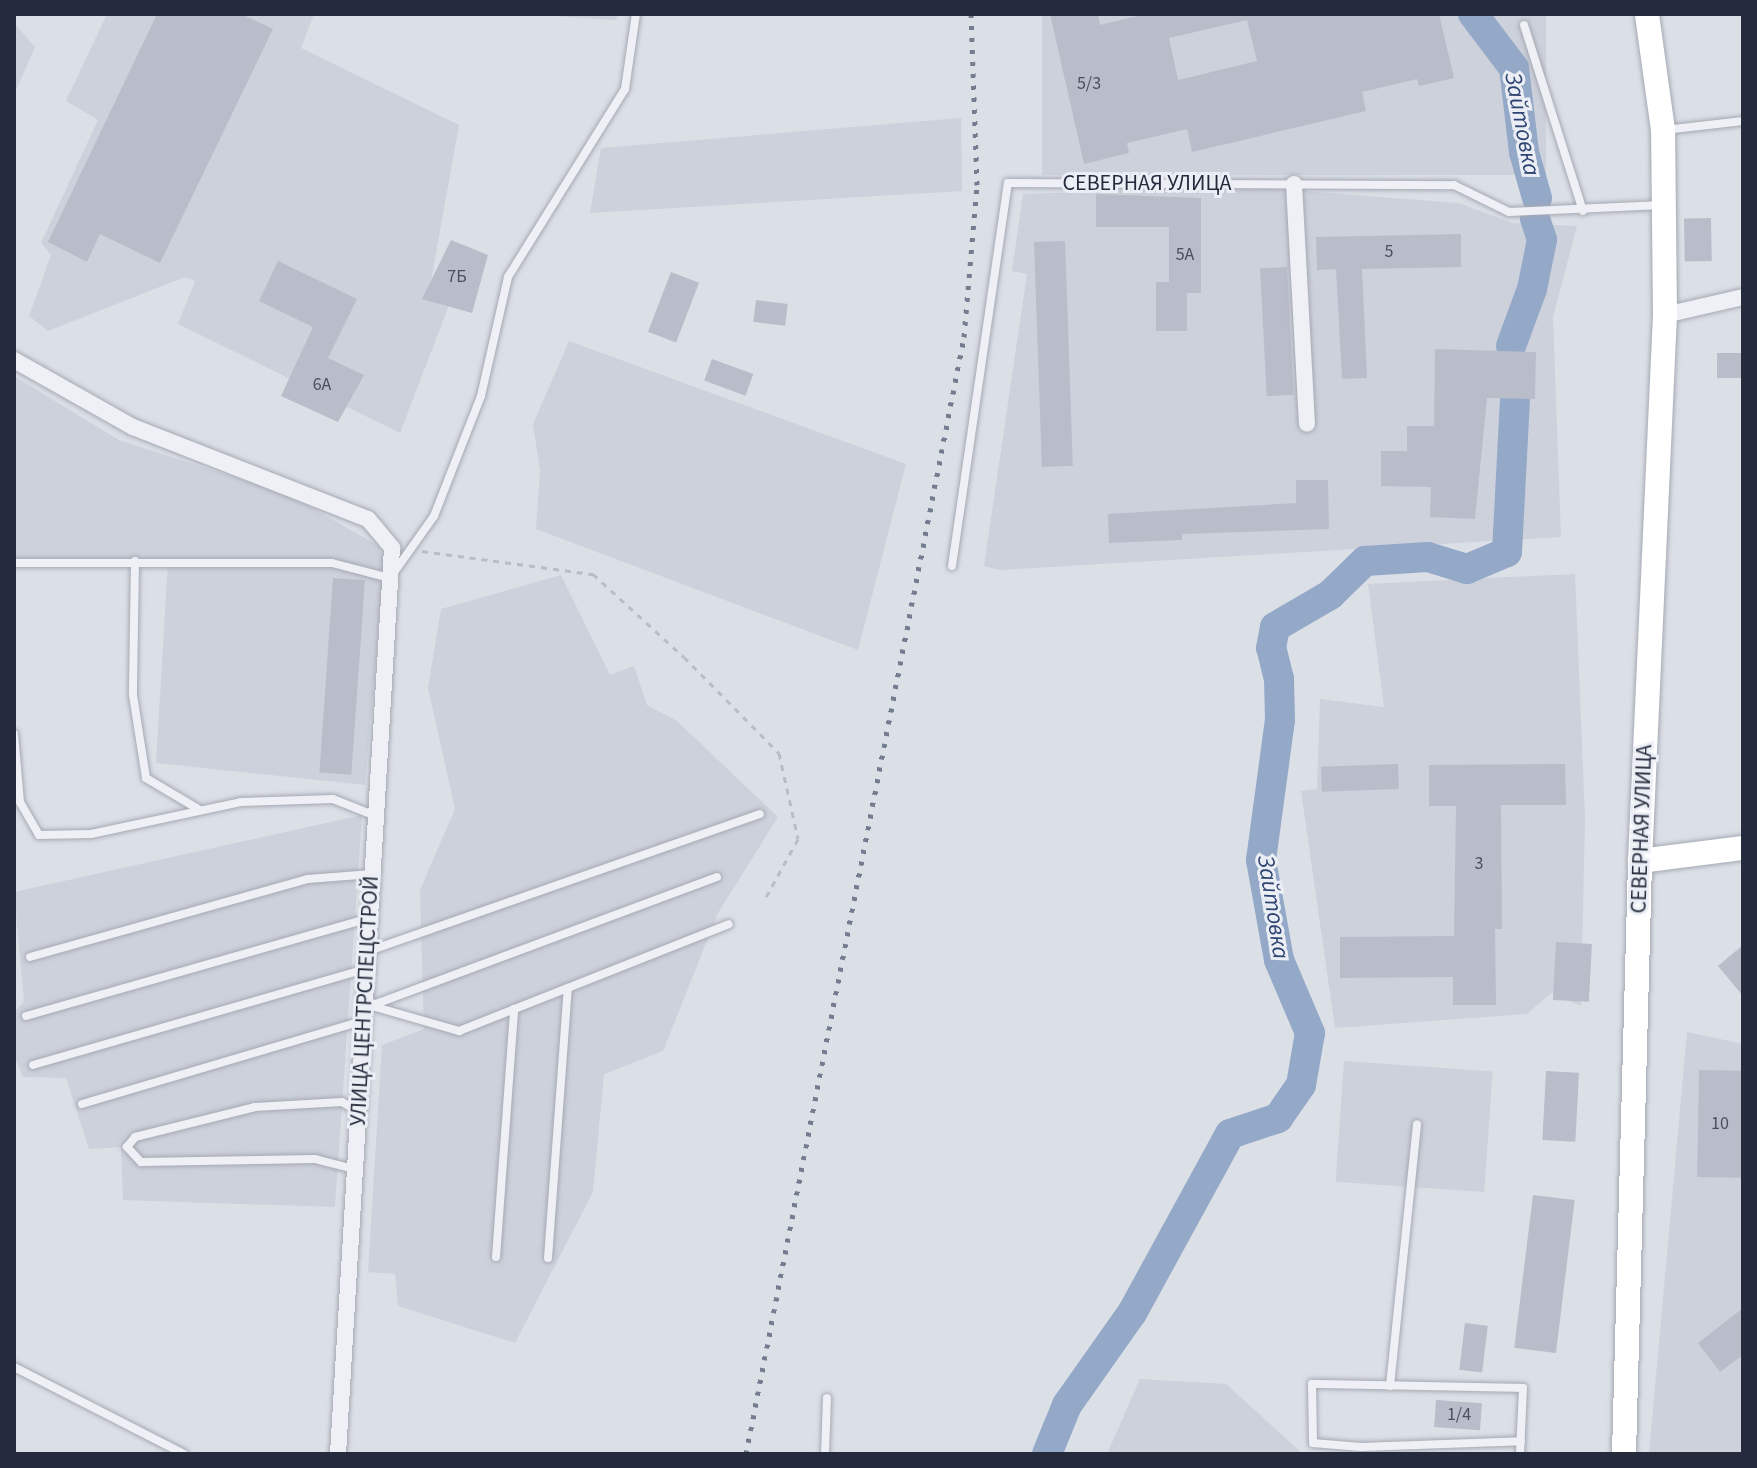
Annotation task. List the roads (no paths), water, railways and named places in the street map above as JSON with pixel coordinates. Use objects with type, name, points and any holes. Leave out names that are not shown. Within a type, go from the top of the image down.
[{"type":"main road","name":"СЕВЕРНАЯ УЛИЦА","points":[[1624,1454],[1640,861],[1665,315],[1663,130],[1647,14]]},
{"type":"main road","points":[[1640,861],[1743,848]]},
{"type":"street","points":[[1294,184],[1307,424]]},
{"type":"street","points":[[1665,315],[1743,297]]},
{"type":"street","name":"УЛИЦА ЦЕНТРСПЕЦСТРОЙ","points":[[14,360],[133,427],[368,519],[392,548],[367,1011],[338,1454]]},
{"type":"lane","points":[[14,563],[332,563],[390,578],[434,516],[481,396],[508,277],[625,89],[636,18],[643,14]]},
{"type":"lane","points":[[1524,25],[1583,211]]},
{"type":"lane","points":[[1663,130],[1743,121]]},
{"type":"lane","name":"СЕВЕРНАЯ УЛИЦА","points":[[952,566],[1008,183],[1454,185],[1509,212],[1666,205]]},
{"type":"lane","points":[[135,561],[133,695],[146,778],[200,810]]},
{"type":"lane","points":[[14,734],[20,802],[39,835],[91,834],[241,802],[333,799],[376,817]]},
{"type":"lane","points":[[33,1065],[368,960],[760,814]]},
{"type":"lane","points":[[30,957],[308,879],[373,874]]},
{"type":"lane","points":[[82,1104],[367,1011],[717,877]]},
{"type":"lane","points":[[26,1016],[370,918]]},
{"type":"lane","points":[[367,1011],[459,1031],[729,924]]},
{"type":"lane","points":[[548,1258],[568,988]]},
{"type":"lane","points":[[496,1257],[514,1009]]},
{"type":"lane","points":[[355,1169],[315,1159],[141,1162],[127,1147],[135,1137],[255,1107],[342,1102],[359,1112]]},
{"type":"lane","points":[[1390,1386],[1417,1124]]},
{"type":"lane","points":[[14,1367],[184,1454]]},
{"type":"lane","points":[[1520,1454],[1521,1441],[1523,1388],[1312,1384],[1313,1443],[1361,1447],[1521,1441]]},
{"type":"lane","points":[[825,1454],[827,1398]]},
{"type":"waterway","name":"Зайтовка","points":[[1473,14],[1514,68],[1524,152],[1537,198]]},
{"type":"waterway","name":"Зайтовка","points":[[1511,346],[1532,289],[1542,240],[1535,218]]},
{"type":"waterway","name":"Зайтовка","points":[[1047,1454],[1067,1405],[1132,1313],[1230,1134],[1278,1118],[1301,1085],[1310,1033],[1279,960],[1261,860],[1280,720],[1279,679],[1271,648],[1275,627],[1330,595],[1365,561],[1428,557],[1467,569],[1507,552],[1515,401]]},
{"type":"railway","points":[[746,1454],[964,337],[977,185],[971,14]]}]
